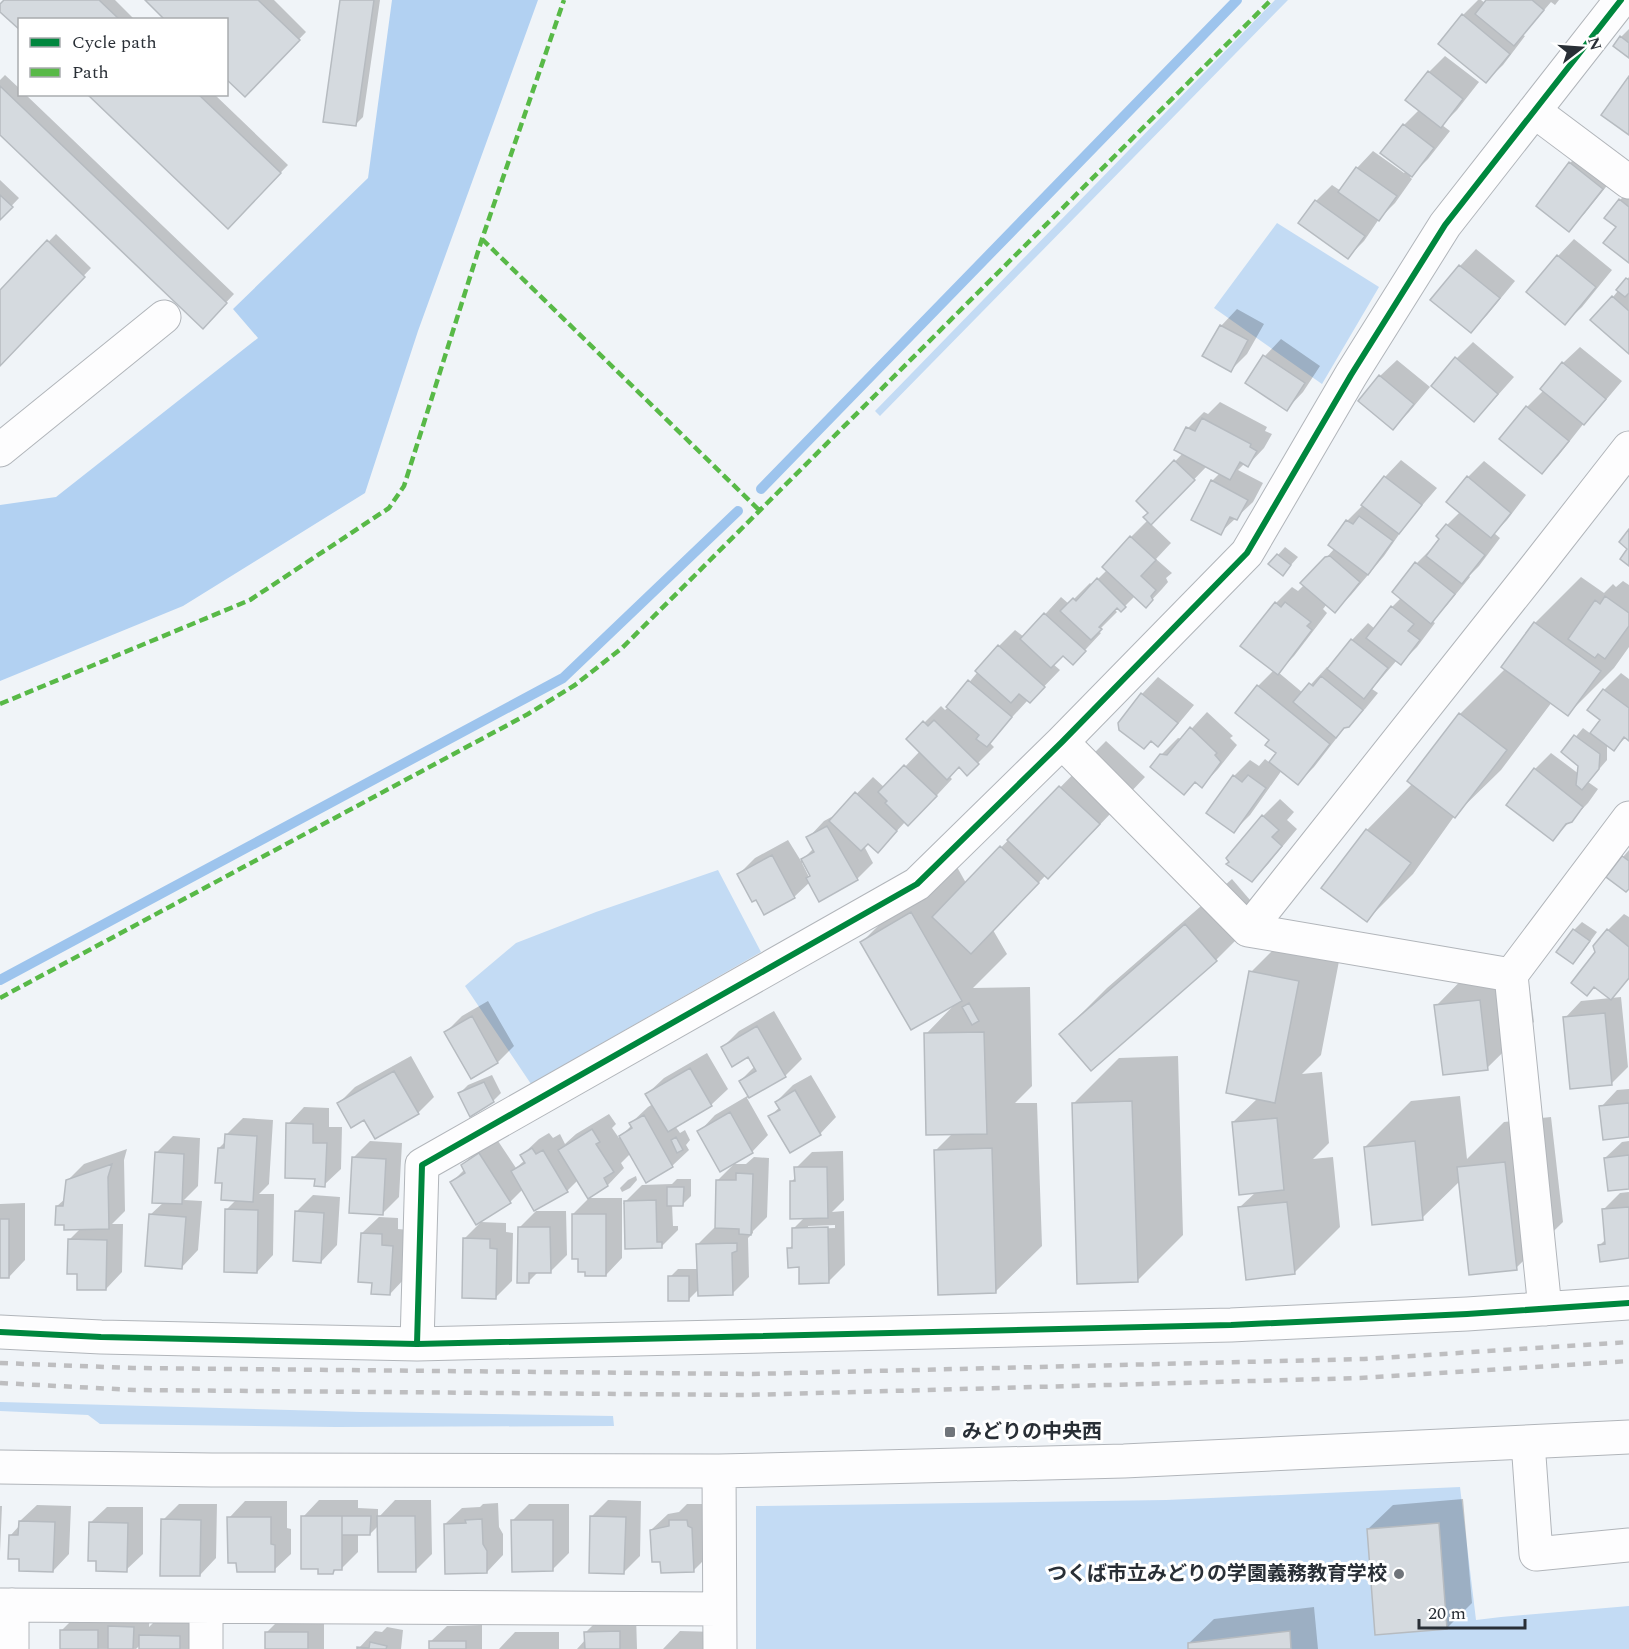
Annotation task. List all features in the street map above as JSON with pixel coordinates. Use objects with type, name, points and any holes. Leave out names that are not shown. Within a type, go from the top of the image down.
[{"type":"street","points":[[417,1344],[422,1165],[918,884],[1062,742],[1247,553],[1351,375],[1445,225],[1621,0]]},
{"type":"street","points":[[1534,111],[1629,182]]},
{"type":"street","points":[[0,450],[164,317]]},
{"type":"street","points":[[1248,930],[1629,448]]},
{"type":"street","points":[[1062,742],[1248,930],[1511,975]]},
{"type":"street","points":[[1545,1309],[1511,975],[1629,818]]},
{"type":"street","points":[[0,1332],[101,1337],[417,1344],[1231,1325],[1629,1303]]},
{"type":"street","points":[[0,1467],[212,1470],[719,1471],[1124,1461],[1629,1437]]},
{"type":"street","points":[[1528,1442],[1536,1554],[1629,1545]]},
{"type":"street","points":[[719,1471],[720,1649]]},
{"type":"street","points":[[12,1649],[6,1605],[719,1609]]},
{"type":"street","points":[[206,1649],[207,1607]]},
{"type":"shaded area","points":[[392,0],[538,0],[418,331],[365,493],[183,606],[0,681],[0,505],[56,497],[258,338],[233,309],[368,178]]},
{"type":"shaded area","points":[[1275,0],[1288,0],[880,416],[875,411]]},
{"type":"shaded area","points":[[1277,223],[1379,287],[1322,384],[1214,308]]},
{"type":"shaded area","points":[[718,870],[761,952],[531,1084],[465,986],[516,943],[596,912]]},
{"type":"shaded area","points":[[0,1402],[613,1416],[614,1426],[336,1427],[100,1424],[88,1415],[0,1411]]},
{"type":"shaded area","points":[[1460,1487],[1476,1620],[1629,1606],[1629,1649],[756,1649],[756,1506],[1166,1500]]},
{"type":"building","points":[[4,0],[99,0],[118,18],[18,18],[18,28],[0,12],[0,4]]},
{"type":"building","points":[[145,0],[258,0],[300,40],[245,97],[228,81],[228,18],[163,18]]},
{"type":"building","points":[[340,0],[374,0],[356,126],[323,122]]},
{"type":"building","points":[[1486,0],[1532,0],[1544,10],[1514,46],[1475,14]]},
{"type":"building","points":[[1462,14],[1510,54],[1486,83],[1438,44]]},
{"type":"building","points":[[1620,36],[1629,43],[1629,58],[1613,46]]},
{"type":"building","points":[[1428,71],[1463,99],[1441,128],[1405,100]]},
{"type":"building","points":[[1629,76],[1629,135],[1601,115]]},
{"type":"building","points":[[0,86],[227,303],[203,329],[0,135]]},
{"type":"building","points":[[89,96],[200,96],[281,173],[228,229]]},
{"type":"building","points":[[1403,124],[1434,148],[1412,177],[1380,153]]},
{"type":"building","points":[[1569,162],[1603,189],[1569,232],[1536,206]]},
{"type":"building","points":[[1356,167],[1397,196],[1379,221],[1338,192]]},
{"type":"building","points":[[0,195],[13,207],[0,220]]},
{"type":"building","points":[[1619,199],[1629,207],[1629,263],[1603,243],[1616,227],[1604,218]]},
{"type":"building","points":[[1315,200],[1365,236],[1348,259],[1298,223]]},
{"type":"building","points":[[47,240],[85,277],[0,366],[0,290]]},
{"type":"building","points":[[1557,255],[1596,287],[1565,325],[1526,292]]},
{"type":"building","points":[[1459,265],[1500,298],[1471,333],[1430,300]]},
{"type":"building","points":[[1626,278],[1629,280],[1629,293],[1625,297],[1616,290]]},
{"type":"building","points":[[1612,296],[1629,311],[1629,354],[1590,320]]},
{"type":"building","points":[[1220,325],[1248,340],[1231,372],[1202,356]]},
{"type":"building","points":[[1263,355],[1305,383],[1287,411],[1245,383]]},
{"type":"building","points":[[1455,357],[1498,394],[1474,422],[1431,386]]},
{"type":"building","points":[[1562,362],[1606,399],[1584,425],[1540,389]]},
{"type":"building","points":[[1379,375],[1414,404],[1393,430],[1358,401]]},
{"type":"building","points":[[1526,406],[1569,441],[1542,474],[1499,439]]},
{"type":"building","points":[[1202,418],[1251,444],[1250,447],[1257,451],[1248,467],[1240,462],[1230,480],[1174,450],[1186,427],[1195,431]]},
{"type":"building","points":[[1174,460],[1195,480],[1151,525],[1143,517],[1148,513],[1136,501]]},
{"type":"building","points":[[1384,476],[1422,505],[1399,534],[1361,505]]},
{"type":"building","points":[[1467,476],[1511,513],[1491,538],[1446,502]]},
{"type":"building","points":[[1211,480],[1248,500],[1237,520],[1230,517],[1221,535],[1191,520]]},
{"type":"building","points":[[1359,516],[1393,541],[1368,575],[1328,545],[1346,520],[1353,524]]},
{"type":"building","points":[[1446,524],[1485,555],[1462,584],[1426,556],[1439,539],[1436,536]]},
{"type":"building","points":[[1629,529],[1629,566],[1620,559],[1627,549],[1619,542]]},
{"type":"building","points":[[1130,536],[1156,560],[1141,576],[1156,590],[1151,596],[1153,600],[1146,608],[1102,567]]},
{"type":"building","points":[[1277,554],[1291,565],[1283,576],[1268,564]]},
{"type":"building","points":[[1330,556],[1360,582],[1335,613],[1300,583],[1325,557]]},
{"type":"building","points":[[1415,562],[1455,594],[1431,624],[1392,592]]},
{"type":"building","points":[[1097,578],[1126,607],[1121,612],[1117,608],[1099,627],[1102,629],[1091,640],[1060,611],[1073,598],[1076,601]]},
{"type":"building","points":[[1605,596],[1629,613],[1629,626],[1605,659],[1598,654],[1595,658],[1568,639],[1595,600],[1600,604]]},
{"type":"building","points":[[1275,602],[1281,607],[1285,602],[1311,622],[1307,626],[1312,630],[1278,675],[1240,646]]},
{"type":"building","points":[[1391,606],[1414,624],[1408,631],[1420,640],[1401,665],[1366,638]]},
{"type":"building","points":[[1044,613],[1086,651],[1073,665],[1063,656],[1051,668],[1020,639]]},
{"type":"building","points":[[1534,622],[1601,671],[1568,716],[1501,667]]},
{"type":"building","points":[[1351,639],[1388,668],[1364,699],[1327,669]]},
{"type":"building","points":[[998,645],[1045,687],[1030,703],[1019,694],[1011,703],[975,671]]},
{"type":"building","points":[[1321,676],[1363,710],[1336,738],[1293,702],[1309,683],[1313,686]]},
{"type":"building","points":[[968,680],[1012,717],[987,747],[976,739],[979,735],[946,707]]},
{"type":"building","points":[[1257,685],[1330,744],[1298,785],[1269,762],[1276,753],[1265,745],[1269,740],[1235,713]]},
{"type":"building","points":[[1603,689],[1629,708],[1629,741],[1624,737],[1614,751],[1590,733],[1600,720],[1587,710]]},
{"type":"building","points":[[1141,693],[1178,723],[1158,747],[1151,741],[1144,749],[1119,730],[1118,723]]},
{"type":"building","points":[[1459,713],[1507,750],[1455,818],[1407,781]]},
{"type":"building","points":[[934,720],[979,764],[967,776],[959,767],[947,780],[906,739],[923,721],[928,726]]},
{"type":"building","points":[[1190,727],[1217,753],[1215,755],[1221,762],[1202,788],[1195,782],[1184,795],[1150,767],[1160,754],[1167,755]]},
{"type":"building","points":[[1574,735],[1600,754],[1599,769],[1582,790],[1576,785],[1578,766],[1561,752]]},
{"type":"building","points":[[904,765],[937,796],[908,826],[885,803],[887,801],[878,792]]},
{"type":"building","points":[[1534,768],[1583,807],[1553,841],[1506,805]]},
{"type":"building","points":[[1233,775],[1242,782],[1248,775],[1266,788],[1234,833],[1206,813]]},
{"type":"building","points":[[1059,786],[1100,824],[1048,879],[1007,840]]},
{"type":"building","points":[[855,792],[897,831],[878,853],[868,844],[861,851],[829,821]]},
{"type":"building","points":[[1262,815],[1279,830],[1272,837],[1282,846],[1252,882],[1226,864],[1229,862],[1226,858]]},
{"type":"building","points":[[827,826],[858,880],[819,902],[806,878],[810,876],[801,859],[814,852],[806,837]]},
{"type":"building","points":[[1366,829],[1411,863],[1367,922],[1321,888]]},
{"type":"building","points":[[1000,846],[1039,883],[971,954],[932,917]]},
{"type":"building","points":[[772,855],[795,898],[764,915],[756,900],[752,902],[737,874]]},
{"type":"building","points":[[1622,856],[1629,861],[1629,889],[1626,892],[1606,877]]},
{"type":"building","points":[[911,912],[962,1001],[911,1030],[860,942]]},
{"type":"building","points":[[1185,924],[1217,961],[1091,1071],[1059,1034]]},
{"type":"building","points":[[1573,929],[1590,941],[1573,964],[1556,952]]},
{"type":"building","points":[[1607,929],[1629,947],[1629,978],[1611,1000],[1594,987],[1587,996],[1571,983],[1595,952],[1593,946]]},
{"type":"building","points":[[1249,971],[1299,981],[1275,1103],[1226,1093]]},
{"type":"building","points":[[1480,1000],[1488,1070],[1443,1075],[1434,1005]]},
{"type":"building","points":[[969,1003],[979,1021],[972,1025],[962,1007]]},
{"type":"building","points":[[1605,1013],[1612,1085],[1570,1089],[1563,1017]]},
{"type":"building","points":[[472,1016],[498,1063],[471,1079],[444,1032]]},
{"type":"building","points":[[757,1026],[786,1077],[749,1098],[739,1081],[756,1071],[748,1057],[732,1067],[721,1047]]},
{"type":"building","points":[[984,1032],[987,1134],[926,1135],[924,1033]]},
{"type":"building","points":[[690,1068],[712,1106],[668,1132],[645,1094]]},
{"type":"building","points":[[394,1071],[419,1114],[375,1139],[364,1120],[351,1128],[337,1103]]},
{"type":"building","points":[[484,1082],[494,1102],[470,1117],[458,1093]]},
{"type":"building","points":[[795,1090],[821,1135],[790,1153],[768,1116],[780,1110],[775,1102]]},
{"type":"building","points":[[1132,1101],[1138,1282],[1077,1284],[1072,1103]]},
{"type":"building","points":[[1629,1103],[1629,1137],[1603,1140],[1599,1106]]},
{"type":"building","points":[[730,1112],[753,1153],[720,1172],[697,1131]]},
{"type":"building","points":[[644,1115],[673,1167],[646,1183],[619,1136],[632,1128],[629,1123]]},
{"type":"building","points":[[1277,1118],[1284,1190],[1239,1195],[1232,1122]]},
{"type":"building","points":[[286,1123],[313,1124],[313,1143],[327,1143],[325,1187],[314,1186],[315,1179],[285,1178]]},
{"type":"building","points":[[592,1129],[600,1142],[596,1144],[614,1172],[604,1178],[608,1186],[588,1199],[558,1150]]},
{"type":"building","points":[[225,1134],[257,1136],[253,1202],[221,1200],[222,1183],[215,1183],[218,1148],[224,1148]]},
{"type":"building","points":[[676,1137],[683,1150],[677,1153],[671,1140]]},
{"type":"building","points":[[1415,1141],[1423,1220],[1372,1225],[1364,1147]]},
{"type":"building","points":[[532,1148],[536,1154],[543,1150],[568,1192],[534,1211],[511,1171],[525,1163],[520,1155]]},
{"type":"building","points":[[992,1148],[996,1293],[938,1295],[934,1150]]},
{"type":"building","points":[[155,1152],[184,1154],[182,1204],[152,1203]]},
{"type":"building","points":[[479,1153],[511,1203],[476,1225],[450,1182],[465,1173],[461,1165]]},
{"type":"building","points":[[1629,1155],[1629,1189],[1608,1191],[1604,1158]]},
{"type":"building","points":[[352,1157],[386,1159],[383,1215],[349,1213]]},
{"type":"building","points":[[1505,1162],[1517,1270],[1469,1275],[1457,1167]]},
{"type":"building","points":[[112,1164],[108,1177],[109,1229],[64,1230],[64,1225],[55,1225],[56,1206],[63,1206],[66,1180]]},
{"type":"building","points":[[794,1167],[827,1167],[828,1218],[790,1219],[790,1181],[795,1181]]},
{"type":"building","points":[[736,1173],[753,1174],[751,1235],[739,1234],[739,1229],[715,1228],[716,1180],[736,1180]]},
{"type":"building","points":[[667,1187],[684,1187],[683,1206],[667,1206]]},
{"type":"building","points":[[656,1200],[657,1242],[662,1242],[662,1248],[625,1249],[624,1201]]},
{"type":"building","points":[[1287,1202],[1295,1274],[1246,1280],[1238,1207]]},
{"type":"building","points":[[1629,1207],[1629,1258],[1600,1262],[1598,1245],[1605,1244],[1602,1209]]},
{"type":"building","points":[[225,1209],[258,1210],[257,1273],[224,1272]]},
{"type":"building","points":[[295,1211],[324,1213],[321,1263],[293,1261]]},
{"type":"building","points":[[149,1214],[186,1217],[182,1269],[145,1266]]},
{"type":"building","points":[[572,1214],[606,1214],[606,1276],[585,1276],[585,1272],[578,1272],[578,1259],[572,1259]]},
{"type":"building","points":[[0,1219],[9,1219],[9,1278],[0,1278]]},
{"type":"building","points":[[518,1227],[550,1227],[551,1273],[529,1273],[529,1283],[517,1283]]},
{"type":"building","points":[[828,1227],[829,1283],[799,1284],[799,1267],[788,1268],[787,1248],[792,1248],[792,1228]]},
{"type":"building","points":[[361,1233],[382,1234],[382,1245],[393,1246],[390,1295],[371,1294],[372,1283],[358,1282]]},
{"type":"building","points":[[463,1238],[490,1239],[490,1248],[497,1249],[496,1299],[462,1298]]},
{"type":"building","points":[[68,1239],[107,1240],[106,1290],[77,1290],[77,1274],[67,1274]]},
{"type":"building","points":[[737,1243],[737,1251],[732,1253],[733,1295],[698,1296],[696,1244]]},
{"type":"building","points":[[668,1276],[689,1276],[689,1301],[668,1301]]},
{"type":"building","points":[[301,1516],[342,1516],[342,1570],[334,1570],[333,1574],[318,1574],[318,1569],[301,1569]]},
{"type":"building","points":[[342,1516],[371,1516],[370,1535],[342,1535]]},
{"type":"building","points":[[377,1516],[415,1516],[416,1572],[378,1572]]},
{"type":"building","points":[[590,1516],[626,1517],[624,1574],[589,1573]]},
{"type":"building","points":[[227,1517],[271,1517],[271,1544],[275,1545],[275,1572],[237,1572],[236,1563],[228,1563]]},
{"type":"building","points":[[161,1519],[201,1520],[200,1576],[160,1576]]},
{"type":"building","points":[[482,1519],[483,1544],[487,1551],[487,1573],[445,1574],[444,1524],[466,1523],[465,1520]]},
{"type":"building","points":[[511,1520],[553,1520],[553,1571],[512,1572]]},
{"type":"building","points":[[669,1520],[687,1520],[688,1526],[692,1528],[694,1572],[661,1573],[660,1562],[652,1562],[650,1530],[669,1526]]},
{"type":"building","points":[[19,1521],[55,1522],[53,1572],[19,1571],[19,1559],[8,1559],[9,1535],[18,1535]]},
{"type":"building","points":[[89,1522],[128,1523],[127,1572],[96,1571],[96,1561],[88,1561]]},
{"type":"building","points":[[1439,1523],[1447,1629],[1375,1635],[1367,1529]]},
{"type":"building","points":[[108,1626],[134,1627],[133,1649],[108,1649]]},
{"type":"building","points":[[60,1630],[98,1630],[98,1649],[60,1649]]},
{"type":"building","points":[[620,1631],[620,1649],[585,1649],[584,1632]]},
{"type":"building","points":[[1290,1631],[1291,1649],[1188,1649],[1188,1643]]},
{"type":"building","points":[[265,1632],[308,1632],[308,1649],[265,1649]]},
{"type":"building","points":[[139,1635],[180,1636],[180,1649],[139,1649]]},
{"type":"building","points":[[429,1641],[466,1641],[466,1649],[429,1649]]},
{"type":"building","points":[[370,1642],[387,1646],[386,1649],[357,1649],[357,1647],[369,1648]]},
{"type":"waterway","points":[[761,489],[1237,0]]},
{"type":"waterway","points":[[0,980],[563,678],[738,511]]},
{"type":"railway","points":[[0,1363],[133,1368],[752,1374],[1364,1359],[1629,1342]]},
{"type":"railway","points":[[0,1383],[134,1390],[746,1395],[1360,1378],[1629,1361]]},
{"type":"marked path","points":[[0,704],[250,600],[389,508],[404,486],[482,239],[564,0]]},
{"type":"marked path","points":[[0,998],[528,714],[575,685],[622,648],[1271,0]]},
{"type":"marked path","points":[[482,239],[760,511]]},
{"type":"cycle path","points":[[417,1344],[422,1165],[917,884],[1062,742],[1247,553],[1351,375],[1445,225],[1621,0]]},
{"type":"cycle path","points":[[0,1332],[101,1337],[417,1344],[1231,1325],[1467,1314],[1629,1303]]},
{"type":"place","name":"みどりの中央西","points":[[950,1432]]},
{"type":"place","name":"つくば市立みどりの学園義務教育学校","points":[[1399,1574]]}]
